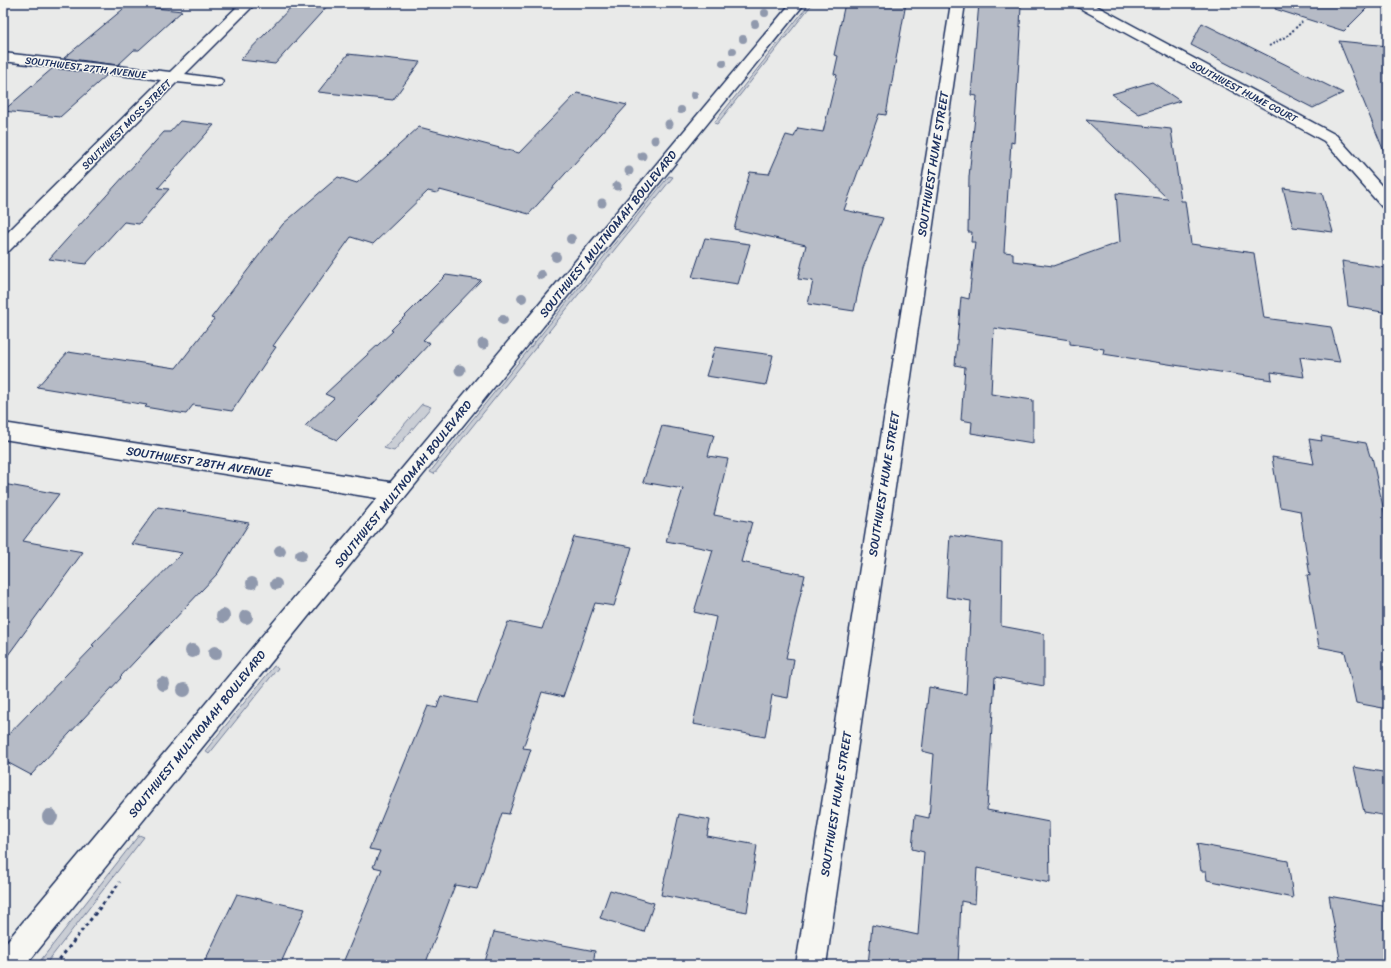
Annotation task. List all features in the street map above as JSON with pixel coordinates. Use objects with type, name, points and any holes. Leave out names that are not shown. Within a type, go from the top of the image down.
[{"type":"street","name":"SOUTHWEST MOSS STREET","points":[[3,246],[249,3]]},
{"type":"street","name":"SOUTHWEST MULTNOMAH BOULEVARD","points":[[7,965],[798,3]]},
{"type":"street","name":"SOUTHWEST HUME STREET","points":[[811,965],[958,3]]},
{"type":"street","name":"SOUTHWEST HUME COURT","points":[[1081,3],[1330,138],[1388,203]]},
{"type":"street","name":"SOUTHWEST 27TH AVENUE","points":[[3,57],[216,82]]},
{"type":"street","name":"SOUTHWEST 28TH AVENUE","points":[[3,431],[396,492]]},
{"type":"path","points":[[1269,46],[1286,36],[1302,22]]},
{"type":"shaded area","points":[[810,3],[813,3],[717,124],[714,123]]},
{"type":"shaded area","points":[[669,176],[673,177],[434,474],[430,472]]},
{"type":"shaded area","points":[[422,404],[431,407],[394,451],[384,448]]},
{"type":"shaded area","points":[[274,666],[278,668],[209,754],[205,751]]},
{"type":"shaded area","points":[[139,835],[144,837],[45,965],[37,965]]},
{"type":"building","points":[[295,3],[330,3],[275,64],[240,60]]},
{"type":"building","points":[[845,3],[906,3],[886,115],[879,114],[844,210],[883,218],[863,268],[854,311],[808,304],[813,281],[798,279],[806,245],[734,229],[750,172],[769,174],[786,135],[794,137],[798,128],[823,132],[837,75],[834,74],[838,56],[834,55]]},
{"type":"building","points":[[979,3],[1021,5],[1014,143],[1011,142],[1004,252],[1013,253],[1013,261],[1053,266],[1120,242],[1116,193],[1168,199],[1086,120],[1171,129],[1181,201],[1185,201],[1191,244],[1254,253],[1264,318],[1331,327],[1340,362],[1300,357],[1304,377],[1271,372],[1272,380],[1103,354],[1104,349],[1070,344],[1070,340],[994,328],[991,394],[1033,400],[1033,443],[971,433],[972,422],[961,420],[965,367],[955,365],[961,297],[969,299],[975,242],[971,242],[972,232],[968,232],[969,177],[977,96],[971,95]]},
{"type":"building","points":[[1276,3],[1372,3],[1344,31],[1275,9]]},
{"type":"building","points":[[128,5],[182,11],[139,50],[134,50],[118,65],[64,58]]},
{"type":"building","points":[[1202,23],[1343,93],[1313,108],[1191,45]]},
{"type":"building","points":[[1339,41],[1388,46],[1388,159],[1387,159]]},
{"type":"building","points":[[348,54],[420,62],[393,100],[318,92]]},
{"type":"building","points":[[53,68],[107,75],[60,117],[3,111]]},
{"type":"building","points":[[1152,82],[1180,101],[1139,114],[1112,94]]},
{"type":"building","points":[[577,93],[627,105],[529,214],[440,190],[436,193],[428,191],[373,244],[351,237],[273,346],[276,347],[232,411],[193,405],[186,414],[145,407],[147,405],[37,387],[68,352],[176,368],[214,319],[211,318],[283,224],[338,177],[357,183],[419,127],[519,153]]},
{"type":"building","points":[[180,121],[214,125],[158,188],[169,189],[139,224],[124,222],[86,264],[49,259],[164,132],[170,132]]},
{"type":"building","points":[[1283,188],[1322,193],[1333,232],[1293,227]]},
{"type":"building","points":[[705,238],[750,244],[738,284],[692,277]]},
{"type":"building","points":[[1342,261],[1385,268],[1388,286],[1388,313],[1348,306]]},
{"type":"building","points":[[446,275],[481,280],[423,340],[430,343],[337,440],[305,426],[334,398],[325,394],[393,331],[391,330]]},
{"type":"building","points":[[715,347],[773,355],[766,385],[706,376]]},
{"type":"building","points":[[662,426],[714,435],[708,456],[728,459],[714,515],[752,522],[741,562],[805,575],[786,658],[794,659],[788,698],[772,695],[765,737],[693,724],[716,617],[694,612],[713,550],[666,541],[683,489],[643,482]]},
{"type":"building","points":[[1321,436],[1366,443],[1370,456],[1372,457],[1388,529],[1388,709],[1356,703],[1345,652],[1319,647],[1307,575],[1310,576],[1300,511],[1280,507],[1272,457],[1314,464],[1309,439],[1322,441]]},
{"type":"building","points":[[3,484],[59,494],[23,541],[83,552],[3,662]]},
{"type":"building","points":[[158,507],[249,523],[218,573],[120,677],[121,678],[31,775],[3,760],[3,740],[94,646],[92,645],[182,553],[131,544]]},
{"type":"building","points":[[950,535],[1002,543],[1001,626],[1044,634],[1044,686],[995,677],[987,810],[1049,822],[1050,883],[977,868],[975,904],[961,901],[958,965],[868,965],[872,925],[918,935],[924,852],[912,849],[915,815],[929,818],[934,754],[922,751],[929,687],[966,694],[971,601],[946,597]]},
{"type":"building","points":[[574,537],[632,547],[614,606],[595,603],[563,697],[542,692],[523,748],[531,749],[509,814],[502,813],[477,889],[455,885],[425,965],[342,965],[382,869],[373,867],[380,851],[369,849],[428,706],[437,708],[441,696],[477,703],[508,622],[542,629]]},
{"type":"building","points":[[1354,767],[1388,773],[1388,816],[1364,812]]},
{"type":"building","points":[[679,814],[710,820],[707,836],[757,845],[747,912],[661,895]]},
{"type":"building","points":[[1197,844],[1288,861],[1293,898],[1207,880],[1206,871],[1201,871]]},
{"type":"building","points":[[610,890],[654,903],[644,932],[600,918]]},
{"type":"building","points":[[237,894],[305,909],[280,965],[203,965]]},
{"type":"building","points":[[1329,896],[1388,907],[1388,965],[1341,965]]},
{"type":"building","points":[[494,932],[595,951],[593,965],[484,965]]}]
